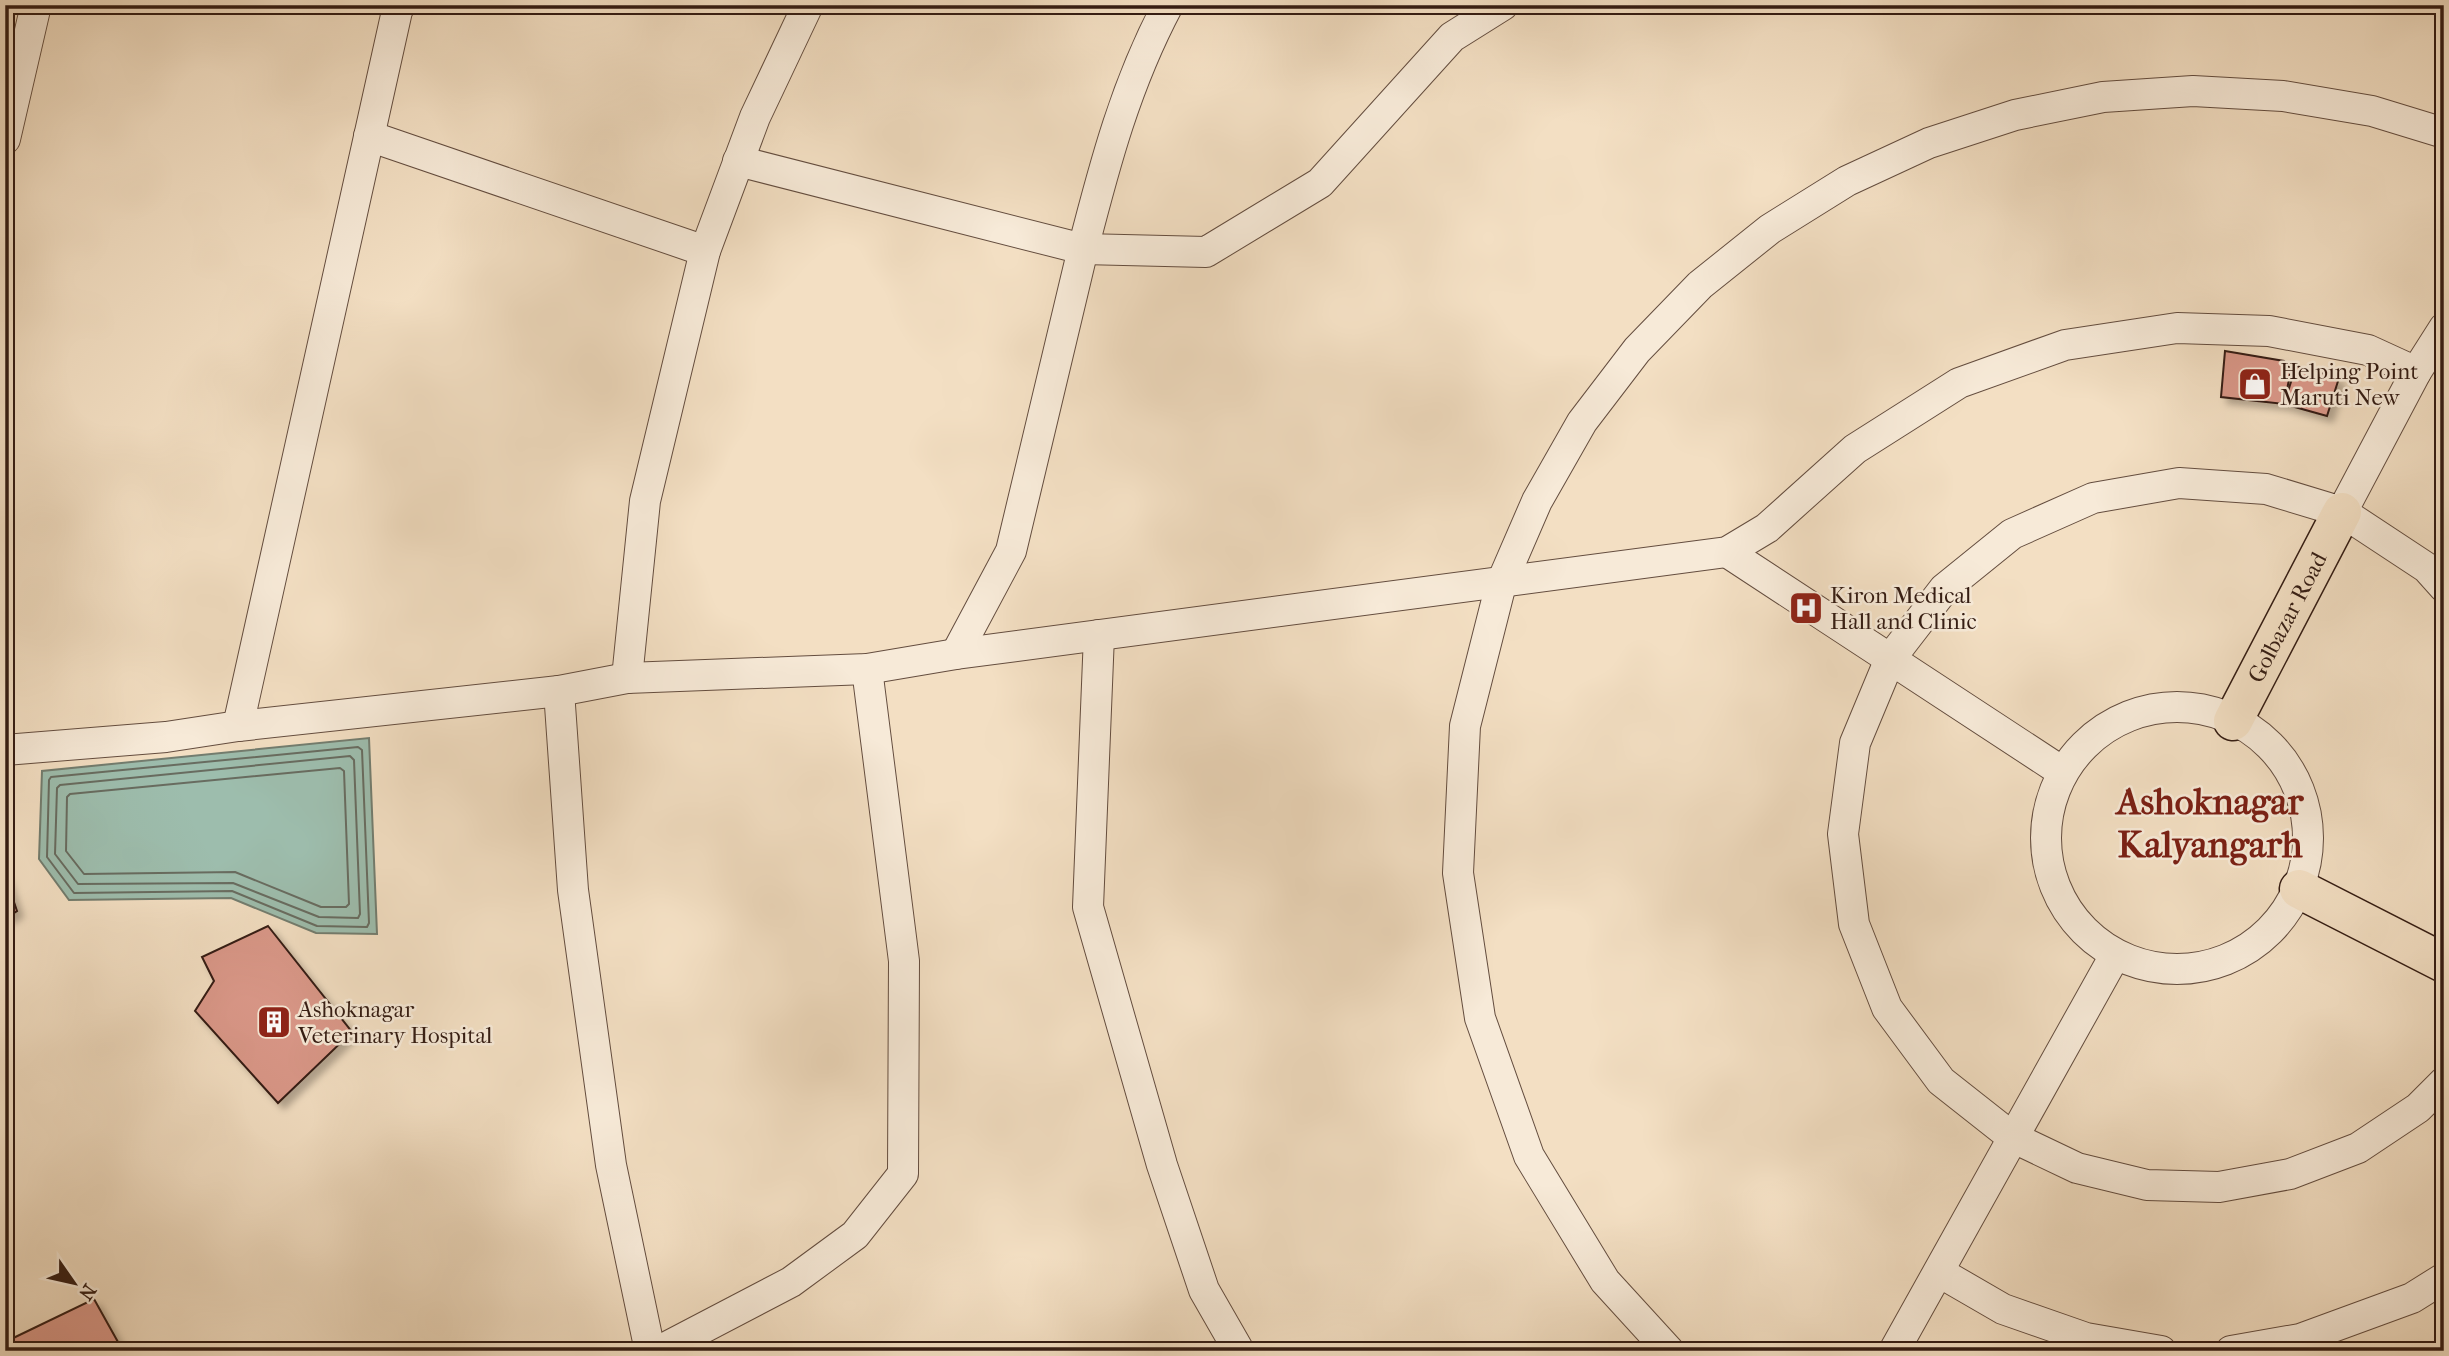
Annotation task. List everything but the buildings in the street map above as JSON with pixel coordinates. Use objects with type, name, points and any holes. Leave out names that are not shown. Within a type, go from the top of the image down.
[{"type":"main road","name":"Golbazar Road","points":[[2233,721],[2342,512]]},
{"type":"main road","points":[[2299,889],[2444,963]]},
{"type":"street","points":[[5,139],[36,5]]},
{"type":"street","points":[[238,726],[400,5]]},
{"type":"street","points":[[627,678],[645,501],[705,251],[755,117],[808,5]]},
{"type":"street","points":[[956,654],[1011,551],[1110,145],[1147,44],[1168,5]]},
{"type":"street","points":[[738,162],[1083,249],[1206,252],[1320,183],[1452,37],[1503,5]]},
{"type":"street","points":[[1669,1351],[1605,1281],[1529,1156],[1480,1018],[1458,873],[1465,726],[1501,583],[1537,501],[1582,422],[1637,351],[1700,285],[1770,229],[1847,181],[1941,139],[2015,115],[2103,97],[2193,91],[2283,96],[2372,111],[2444,133]]},
{"type":"street","points":[[369,136],[705,251]]},
{"type":"street","points":[[5,750],[166,737],[238,726],[559,691],[627,678],[867,668],[1727,552],[1767,528],[1855,449],[1959,383],[2065,345],[2177,328],[2269,331],[2368,350],[2416,372]]},
{"type":"street","points":[[2342,512],[2416,372],[2444,328]]},
{"type":"street","points":[[2444,587],[2427,568],[2342,512],[2266,489],[2179,483],[2092,498],[2012,534],[1944,589],[1891,659],[1855,743],[1843,834],[1854,924],[1887,1008],[1941,1081],[2012,1138],[2077,1168],[2147,1185],[2219,1187],[2290,1174],[2358,1148],[2418,1108],[2444,1082]]},
{"type":"street","points":[[1727,552],[2061,771]]},
{"type":"street","points":[[1099,635],[1088,907],[1162,1165],[1204,1290],[1239,1351]]},
{"type":"street","points":[[659,1351],[801,1274],[855,1235],[903,1174],[904,961],[867,668]]},
{"type":"street","points":[[559,691],[573,890],[611,1165],[650,1351]]},
{"type":"street","points":[[2194,704],[2233,721],[2265,735],[2306,801],[2306,878],[2262,943],[2190,972],[2114,957],[2062,908],[2043,840],[2061,771],[2118,718],[2194,704]]},
{"type":"street","points":[[1894,1351],[2114,957]]},
{"type":"street","points":[[1939,1272],[2003,1309],[2086,1338],[2161,1351]]},
{"type":"street","points":[[2231,1351],[2300,1339],[2412,1298],[2444,1278]]},
{"type":"water","points":[[369,738],[377,934],[316,933],[231,898],[69,900],[39,859],[42,771]]},
{"type":"place","name":"Helping Point Maruti New","points":[[2255,384]]},
{"type":"place","name":"Kiron Medical Hall and Clinic","points":[[1806,608]]},
{"type":"place","name":"Ashoknagar Veterinary Hospital","points":[[274,1022]]},
{"type":"district","name":"Ashoknagar Kalyangarh","points":[[2210,822]]}]
